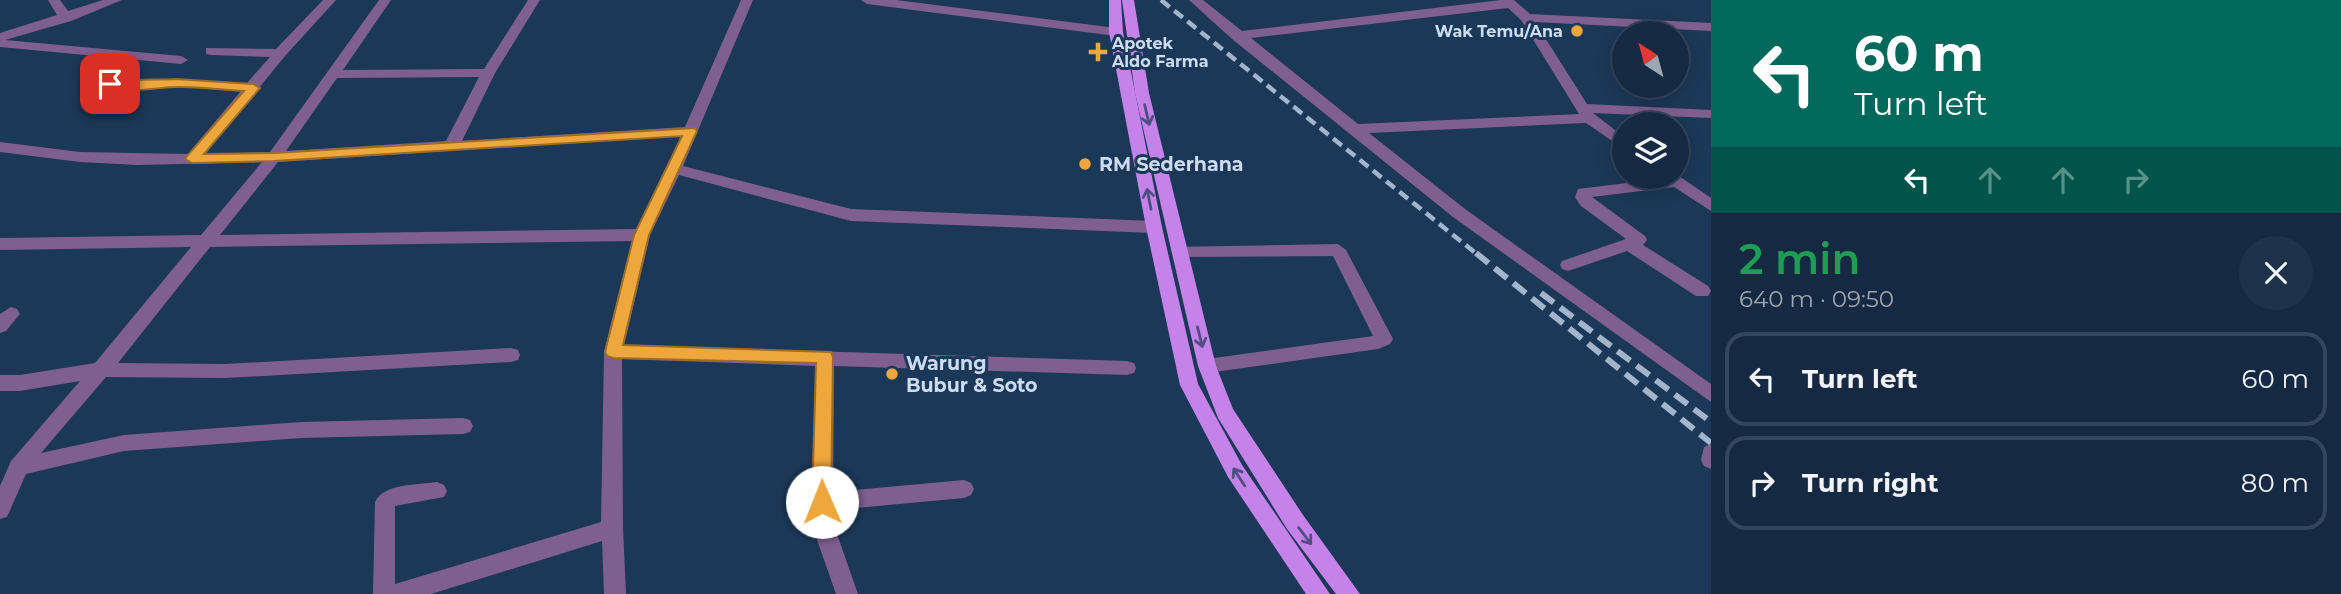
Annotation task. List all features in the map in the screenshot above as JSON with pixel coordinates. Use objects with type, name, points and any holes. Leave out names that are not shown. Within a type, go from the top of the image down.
[{"type":"main road","points":[[1115,0],[1116,32],[1154,227],[1189,386],[1235,471],[1319,594]]},
{"type":"main road","points":[[1128,0],[1142,93],[1207,366],[1225,412],[1294,522],[1349,594]]},
{"type":"street","points":[[54,0],[66,18]]},
{"type":"street","points":[[0,37],[116,0]]},
{"type":"street","points":[[192,159],[280,54],[330,0]]},
{"type":"street","points":[[0,509],[18,467],[102,370],[202,242],[274,157],[385,0]]},
{"type":"street","points":[[452,145],[488,73],[534,0]]},
{"type":"street","points":[[615,594],[612,528],[613,352],[642,235],[691,131],[747,0]]},
{"type":"street","points":[[867,0],[1116,32]]},
{"type":"street","points":[[1195,0],[1460,213],[1711,394]]},
{"type":"street","points":[[1237,36],[1510,2],[1526,18],[1585,113],[1612,134]]},
{"type":"street","points":[[1526,18],[1711,27]]},
{"type":"street","points":[[0,43],[181,60]]},
{"type":"street","points":[[211,51],[280,54]]},
{"type":"street","points":[[129,85],[153,58]]},
{"type":"street","points":[[333,74],[488,73]]},
{"type":"street","points":[[110,84],[176,83],[253,88]]},
{"type":"street","points":[[1355,129],[1585,113],[1711,114]]},
{"type":"street","points":[[0,147],[80,157],[192,159],[274,157],[691,131]]},
{"type":"street","points":[[674,169],[851,215],[1154,227]]},
{"type":"street","points":[[1568,265],[1629,244],[1638,238],[1583,197],[1584,194],[1614,189]]},
{"type":"street","points":[[1688,189],[1711,206]]},
{"type":"street","points":[[0,244],[642,235]]},
{"type":"street","points":[[1629,244],[1702,291]]},
{"type":"street","points":[[1179,251],[1338,250],[1384,339],[1207,366]]},
{"type":"street","points":[[613,352],[1127,369]]},
{"type":"street","points":[[0,383],[20,383],[102,370],[225,371],[511,355]]},
{"type":"street","points":[[825,357],[822,502],[826,534],[847,594]]},
{"type":"street","points":[[18,467],[124,443],[301,430],[463,426]]},
{"type":"street","points":[[1711,453],[1711,460]]},
{"type":"street","points":[[822,502],[964,489]]},
{"type":"street","points":[[384,594],[385,502],[390,498],[437,491]]},
{"type":"street","points":[[397,594],[612,528]]},
{"type":"railway","points":[[1161,0],[1478,255]]},
{"type":"railway","points":[[1476,253],[1711,443]]},
{"type":"railway","points":[[1541,293],[1711,422]]},
{"type":"place","name":"Wak Temu/Ana","points":[[1577,31]]},
{"type":"place","name":"Apotek Aldo Farma","points":[[1098,52]]},
{"type":"place","name":"RM Sederhana","points":[[1085,164]]},
{"type":"place","name":"Warung Bubur & Soto","points":[[892,374]]},
{"type":"route","points":[[110,84],[146,86],[176,83],[253,88],[192,159],[274,157],[691,131],[642,235],[613,352],[825,357],[822,502]]}]
